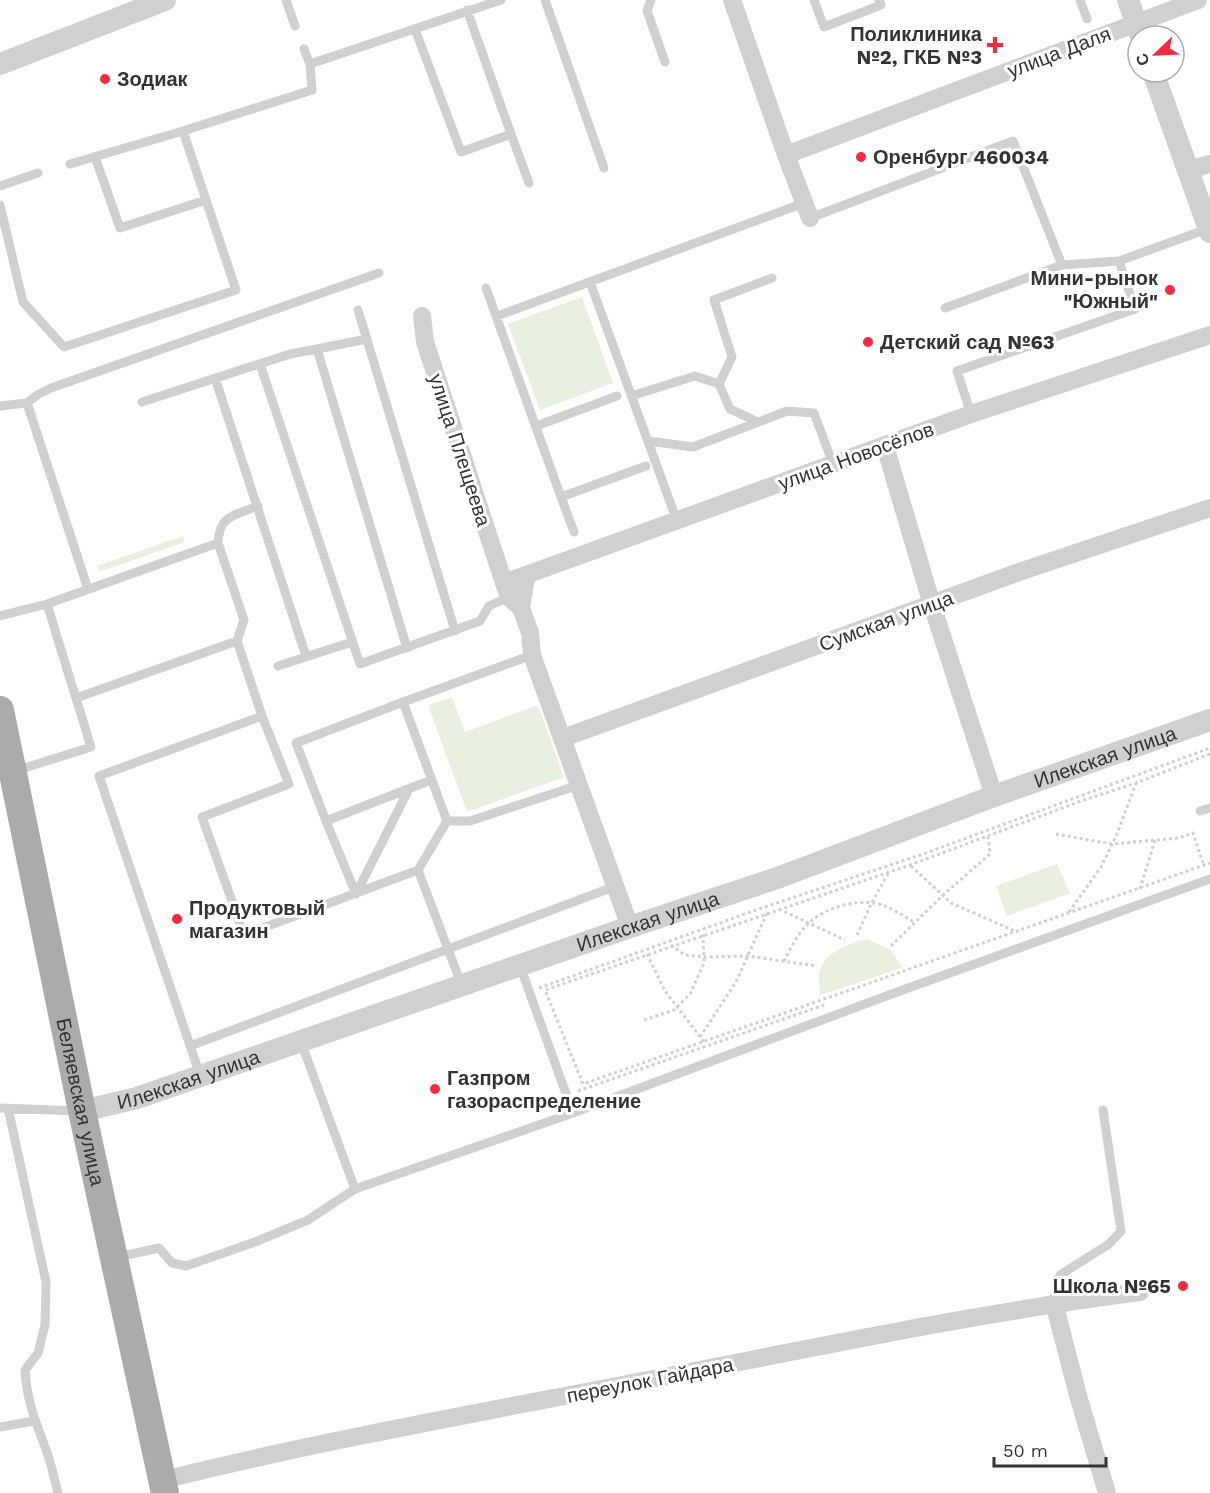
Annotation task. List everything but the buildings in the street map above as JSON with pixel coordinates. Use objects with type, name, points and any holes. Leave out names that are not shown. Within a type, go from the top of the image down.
[{"type":"main road","name":"Беляевская улица","points":[[0,710],[81,1111],[164,1486]]},
{"type":"street","points":[[0,64],[165,0]]},
{"type":"street","points":[[732,0],[807,211]]},
{"type":"street","points":[[1128,0],[1136,24]]},
{"type":"street","name":"улица Даля","points":[[1150,24],[1198,0]]},
{"type":"street","name":"улица Даля","points":[[786,155],[1126,34]]},
{"type":"street","points":[[1157,84],[1209,230]]},
{"type":"street","points":[[1188,170],[1210,164]]},
{"type":"street","name":"улица Плещеева","points":[[422,316],[425,342],[511,596],[530,633],[532,655],[630,927]]},
{"type":"street","name":"улица Новосёлов","points":[[511,596],[522,577],[971,414],[1210,335]]},
{"type":"street","points":[[885,446],[932,605],[993,796]]},
{"type":"street","name":"Сумская улица","points":[[563,738],[1019,572],[1210,508]]},
{"type":"street","points":[[511,596],[525,584],[522,577]]},
{"type":"street","name":"Илекская улица","points":[[81,1111],[136,1098],[200,1077],[780,877],[993,796],[1210,720]]},
{"type":"street","name":"переулок Гайдара","points":[[164,1486],[222,1465],[522,1405],[1054,1303],[1140,1292]]},
{"type":"street","points":[[1054,1303],[1107,1493]]},
{"type":"lane","points":[[286,0],[295,26]]},
{"type":"lane","points":[[310,64],[501,0]]},
{"type":"lane","points":[[545,0],[604,168]]},
{"type":"lane","points":[[651,0],[647,11],[665,62]]},
{"type":"lane","points":[[814,0],[824,27],[881,5],[879,0]]},
{"type":"lane","points":[[1080,0],[1087,19]]},
{"type":"lane","points":[[467,10],[529,183]]},
{"type":"lane","points":[[415,29],[461,152],[511,134]]},
{"type":"lane","points":[[70,164],[312,90],[310,64],[304,49]]},
{"type":"lane","points":[[0,206],[23,302],[64,347],[236,290],[183,131]]},
{"type":"lane","points":[[497,316],[590,282],[1013,141],[1062,265]]},
{"type":"lane","points":[[95,157],[120,228],[206,200]]},
{"type":"lane","points":[[0,186],[38,173]]},
{"type":"lane","points":[[945,308],[1062,265],[1119,261],[1209,230]]},
{"type":"lane","points":[[971,414],[957,371],[1135,309],[1119,261]]},
{"type":"lane","points":[[0,406],[27,403],[51,388],[379,273]]},
{"type":"lane","points":[[719,384],[732,357],[714,300],[772,278]]},
{"type":"lane","points":[[590,282],[677,520]]},
{"type":"lane","points":[[486,288],[574,532]]},
{"type":"lane","points":[[358,310],[455,631]]},
{"type":"lane","points":[[142,402],[290,354],[367,339]]},
{"type":"lane","points":[[317,349],[407,648]]},
{"type":"lane","points":[[260,364],[360,664],[480,621],[489,606],[511,596]]},
{"type":"lane","points":[[631,396],[695,376],[719,384],[730,409],[758,422]]},
{"type":"lane","points":[[215,378],[306,656]]},
{"type":"lane","points":[[536,426],[617,396]]},
{"type":"lane","points":[[27,403],[88,589]]},
{"type":"lane","points":[[648,441],[693,447],[787,411],[814,413],[833,464]]},
{"type":"lane","points":[[561,497],[646,466]]},
{"type":"lane","points":[[258,506],[226,518],[218,530],[218,543],[244,620],[237,641],[262,716],[289,784],[202,817],[244,935],[418,870],[447,821]]},
{"type":"lane","points":[[0,616],[46,604],[218,543]]},
{"type":"lane","points":[[13,772],[91,747],[46,604]]},
{"type":"lane","points":[[76,698],[237,641]]},
{"type":"lane","points":[[278,666],[352,642]]},
{"type":"lane","points":[[275,750],[532,655]]},
{"type":"lane","points":[[403,702],[447,821]]},
{"type":"lane","points":[[200,1077],[99,776],[262,716]]},
{"type":"lane","points":[[296,743],[356,894]]},
{"type":"lane","points":[[326,821],[431,780]]},
{"type":"lane","points":[[447,821],[470,821],[579,785]]},
{"type":"lane","points":[[356,894],[409,789]]},
{"type":"lane","points":[[1200,811],[1210,808]]},
{"type":"lane","points":[[418,870],[462,986]]},
{"type":"lane","points":[[113,1258],[159,1248],[171,1263],[186,1266],[255,1242],[308,1220],[355,1189],[573,1113],[889,995],[1210,879]]},
{"type":"lane","points":[[190,1046],[616,886]]},
{"type":"lane","points":[[520,966],[573,1113]]},
{"type":"lane","points":[[302,1042],[355,1189]]},
{"type":"lane","points":[[58,1493],[45,1448],[34,1421],[26,1388],[25,1370],[38,1353],[45,1325],[46,1282],[4,1108],[81,1111]]},
{"type":"lane","points":[[1054,1303],[1060,1275],[1109,1244],[1121,1231],[1103,1110]]},
{"type":"lane","points":[[0,1427],[34,1421]]},
{"type":"path","points":[[538,988],[734,917],[936,849],[1210,748]]},
{"type":"path","points":[[1210,754],[910,865],[544,990],[583,1084],[1210,863]]},
{"type":"path","points":[[1068,914],[1101,867],[1136,783]]},
{"type":"path","points":[[1056,834],[1112,843],[1179,838],[1193,834],[1204,866]]},
{"type":"path","points":[[891,946],[914,922],[990,854],[988,836]]},
{"type":"path","points":[[1140,889],[1155,840]]},
{"type":"path","points":[[910,865],[951,903],[1017,932]]},
{"type":"path","points":[[857,935],[871,903],[889,872]]},
{"type":"path","points":[[784,961],[795,940],[810,922],[834,908],[864,902],[871,903],[884,906],[914,922]]},
{"type":"path","points":[[779,909],[845,940]]},
{"type":"path","points":[[700,1037],[736,982],[767,913]]},
{"type":"path","points":[[644,1020],[674,1010],[690,994],[704,963],[703,934]]},
{"type":"path","points":[[671,945],[685,956],[748,956],[817,966]]},
{"type":"path","points":[[647,954],[665,991],[704,1042]]},
{"type":"green space","points":[[582,297],[613,383],[540,410],[508,324]]},
{"type":"green space","points":[[183,536],[185,542],[99,572],[97,566]]},
{"type":"green space","points":[[452,697],[465,732],[538,705],[564,777],[467,812],[428,705]]},
{"type":"green space","points":[[1057,864],[1070,893],[1007,916],[996,886]]},
{"type":"green space","points":[[867,939],[891,950],[902,968],[820,995],[819,975],[825,960],[837,950]]},
{"type":"place","name":"Поликлиника №2, ГКБ №3","points":[[995,45]]},
{"type":"place","name":"Зодиак","points":[[105,79]]},
{"type":"place","name":"Оренбург 460034","points":[[861,157]]},
{"type":"place","name":"Мини-рынок \"Южный\"","points":[[1170,290]]},
{"type":"place","name":"Детский сад №63","points":[[868,342]]},
{"type":"place","name":"Продуктовый магазин","points":[[177,919]]},
{"type":"place","name":"Газпром газораспределение","points":[[435,1089]]},
{"type":"place","name":"Школа №65","points":[[1183,1286]]}]
